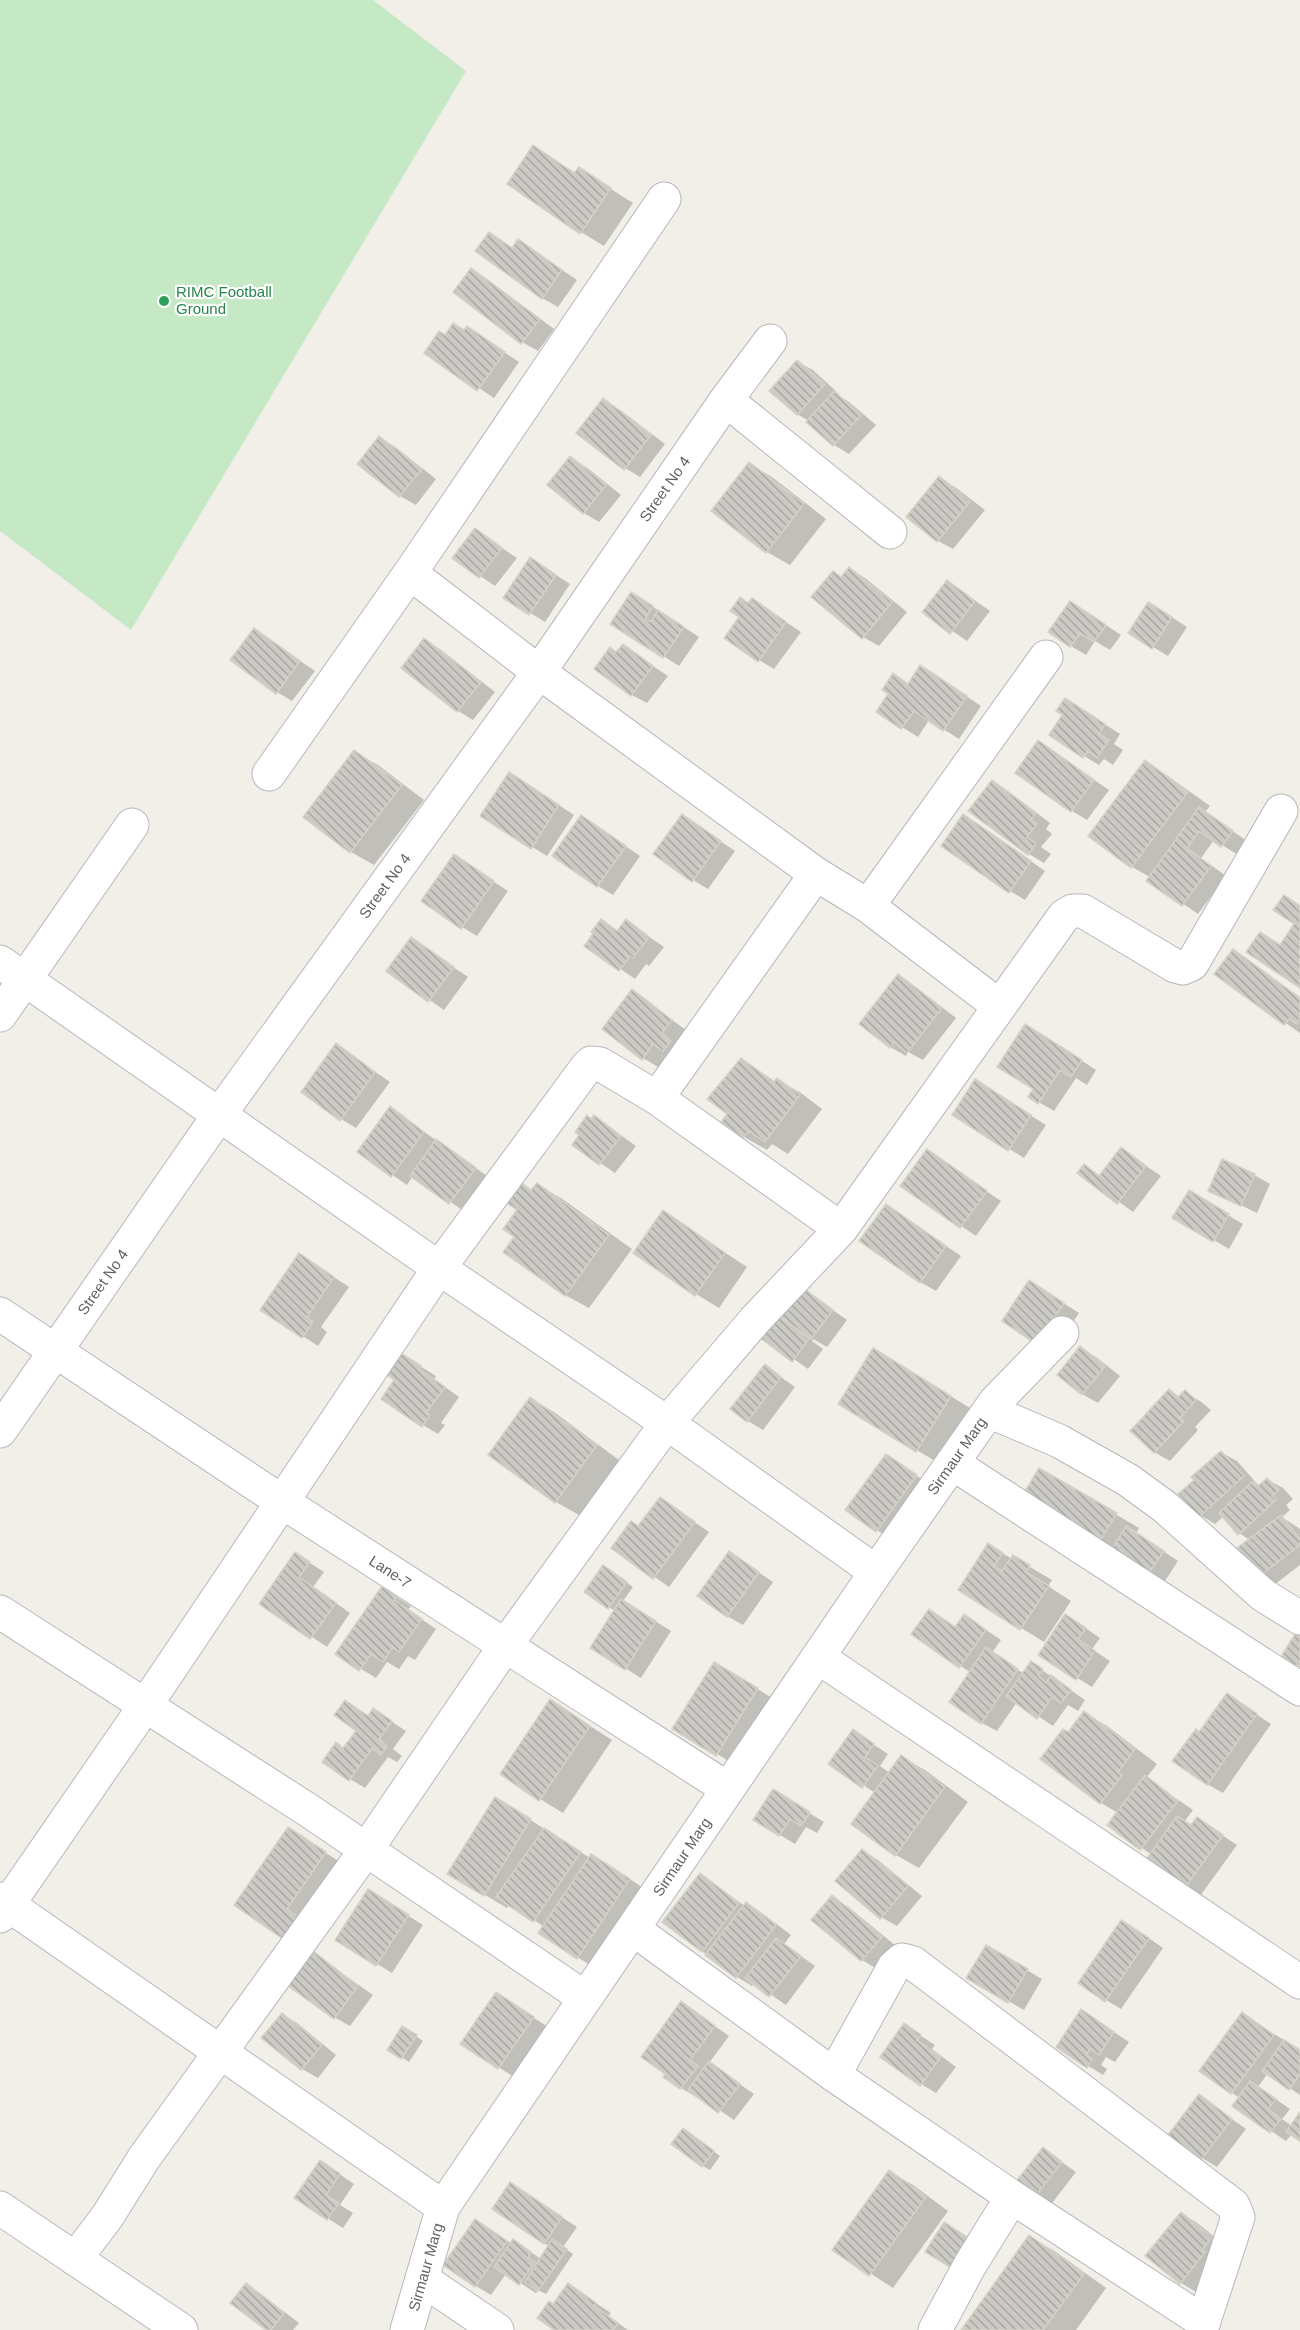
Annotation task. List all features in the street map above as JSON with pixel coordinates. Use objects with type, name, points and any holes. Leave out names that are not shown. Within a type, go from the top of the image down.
[{"type":"street","points":[[269,774],[410,573],[664,200]]},
{"type":"street","name":"Street No 4","points":[[0,1431],[219,1114],[539,672],[726,400],[770,341]]},
{"type":"street","points":[[726,400],[890,532]]},
{"type":"street","points":[[410,573],[539,672],[816,874],[868,906],[999,1006]]},
{"type":"street","points":[[868,906],[1046,657]]},
{"type":"street","points":[[75,2259],[107,2217],[144,2158],[366,1850],[505,1646],[668,1423],[755,1320],[841,1229],[1064,916],[1072,911],[1083,911],[1174,966],[1183,968],[1192,964],[1281,811]]},
{"type":"street","points":[[0,1015],[13,971],[132,825]]},
{"type":"street","points":[[657,1098],[816,874]]},
{"type":"street","points":[[13,971],[439,1268],[668,1423],[876,1572]]},
{"type":"street","points":[[443,2207],[3,1906],[145,1706],[439,1268],[591,1063],[600,1064],[657,1098],[841,1229]]},
{"type":"street","name":"Lane-7","points":[[0,1314],[281,1502],[728,1789]]},
{"type":"street","name":"Sirmaur Marg","points":[[407,2330],[443,2207],[876,1572],[992,1406],[1062,1333]]},
{"type":"street","points":[[992,1406],[1128,1480],[1165,1507],[1263,1595],[1300,1618]]},
{"type":"street","points":[[952,1463],[1300,1689]]},
{"type":"street","points":[[0,1612],[366,1850],[585,1998]]},
{"type":"street","points":[[818,1657],[1300,1982]]},
{"type":"street","points":[[633,1929],[834,2075],[1203,2326],[1238,2217],[1233,2205],[913,1963],[902,1960],[894,1967],[834,2075]]},
{"type":"street","points":[[936,2330],[970,2265],[1012,2197]]},
{"type":"street","points":[[0,2208],[181,2330]]},
{"type":"street","points":[[422,2278],[497,2330]]},
{"type":"green space","name":"RIMC Football Ground","points":[[0,0],[373,0],[466,71],[131,630],[0,531]]},
{"type":"building","points":[[533,145],[574,173],[579,167],[611,188],[580,234],[507,184]]},
{"type":"building","points":[[489,232],[512,248],[518,239],[562,270],[542,299],[475,251]]},
{"type":"building","points":[[471,268],[540,319],[521,344],[453,292]]},
{"type":"building","points":[[453,323],[464,330],[467,326],[505,352],[477,391],[424,353],[439,331],[445,335]]},
{"type":"building","points":[[797,360],[825,384],[797,415],[769,391]]},
{"type":"building","points":[[834,391],[861,415],[833,446],[806,422]]},
{"type":"building","points":[[603,398],[651,435],[624,470],[576,433]]},
{"type":"building","points":[[379,436],[422,469],[399,497],[357,464]]},
{"type":"building","points":[[570,456],[606,485],[583,514],[547,485]]},
{"type":"building","points":[[749,462],[804,504],[766,553],[711,511]]},
{"type":"building","points":[[939,476],[970,501],[937,542],[906,517]]},
{"type":"building","points":[[475,528],[502,548],[479,578],[452,558]]},
{"type":"building","points":[[530,557],[556,575],[529,615],[503,598]]},
{"type":"building","points":[[849,567],[892,602],[862,639],[811,597],[833,571],[841,577]]},
{"type":"building","points":[[947,580],[975,601],[950,634],[922,612]]},
{"type":"building","points":[[631,592],[653,606],[645,619],[651,622],[658,610],[684,627],[663,658],[610,624]]},
{"type":"building","points":[[740,597],[748,603],[752,598],[786,622],[758,662],[724,638],[739,617],[730,611]]},
{"type":"building","points":[[1070,601],[1106,625],[1094,642],[1080,633],[1070,647],[1048,632]]},
{"type":"building","points":[[1148,602],[1172,617],[1152,649],[1128,633]]},
{"type":"building","points":[[254,628],[300,661],[276,694],[230,660]]},
{"type":"building","points":[[424,638],[481,682],[457,712],[401,668]]},
{"type":"building","points":[[623,644],[653,666],[631,696],[594,669],[610,647],[616,652]]},
{"type":"building","points":[[920,665],[967,696],[943,731],[914,711],[901,729],[876,712],[888,694],[882,690],[893,673],[908,684]]},
{"type":"building","points":[[1065,698],[1105,724],[1099,734],[1109,740],[1097,758],[1088,751],[1083,758],[1049,735],[1062,715],[1056,711]]},
{"type":"building","points":[[1038,740],[1094,780],[1071,812],[1015,773]]},
{"type":"building","points":[[354,750],[402,785],[350,853],[303,817]]},
{"type":"building","points":[[1145,760],[1188,792],[1131,868],[1088,836]]},
{"type":"building","points":[[509,772],[559,805],[531,849],[480,816]]},
{"type":"building","points":[[992,780],[1036,813],[1031,820],[1037,824],[1027,837],[1036,844],[1028,855],[968,811]]},
{"type":"building","points":[[1199,807],[1233,831],[1221,847],[1199,831],[1187,848],[1211,866],[1182,906],[1146,881]]},
{"type":"building","points":[[682,814],[721,841],[692,882],[653,854]]},
{"type":"building","points":[[963,814],[1031,861],[1009,893],[941,846]]},
{"type":"building","points":[[581,815],[626,846],[597,887],[552,856]]},
{"type":"building","points":[[454,854],[494,881],[461,929],[421,901]]},
{"type":"building","points":[[1284,895],[1300,906],[1300,988],[1246,952],[1260,932],[1280,945],[1294,924],[1273,910]]},
{"type":"building","points":[[601,919],[617,931],[626,919],[649,937],[633,958],[630,956],[619,971],[584,946]]},
{"type":"building","points":[[411,937],[454,967],[428,1002],[386,971]]},
{"type":"building","points":[[1233,949],[1300,998],[1300,1019],[1297,1024],[1289,1019],[1284,1025],[1214,974]]},
{"type":"building","points":[[898,974],[942,1008],[907,1053],[894,1042],[890,1048],[859,1024]]},
{"type":"building","points":[[632,989],[672,1020],[662,1033],[671,1041],[663,1051],[653,1044],[642,1060],[602,1029]]},
{"type":"building","points":[[1025,1024],[1082,1060],[1071,1077],[1060,1070],[1038,1104],[1028,1097],[1033,1089],[997,1067]]},
{"type":"building","points":[[336,1043],[375,1072],[340,1121],[301,1092]]},
{"type":"building","points":[[741,1058],[774,1082],[777,1078],[800,1095],[765,1142],[749,1131],[743,1138],[721,1122],[727,1114],[707,1099]]},
{"type":"building","points":[[975,1079],[1031,1115],[1008,1151],[952,1115]]},
{"type":"building","points":[[390,1106],[424,1132],[391,1177],[357,1152]]},
{"type":"building","points":[[587,1115],[591,1119],[594,1115],[621,1136],[599,1165],[572,1145],[579,1135],[575,1132]]},
{"type":"building","points":[[436,1139],[476,1168],[449,1204],[410,1176]]},
{"type":"building","points":[[1121,1147],[1146,1166],[1117,1204],[1077,1173],[1084,1164],[1099,1176]]},
{"type":"building","points":[[927,1149],[987,1191],[960,1228],[900,1186]]},
{"type":"building","points":[[1222,1159],[1255,1174],[1241,1206],[1208,1191]]},
{"type":"building","points":[[522,1183],[531,1190],[537,1183],[609,1235],[565,1296],[503,1252],[514,1237],[503,1229],[517,1210],[507,1203]]},
{"type":"building","points":[[1189,1190],[1229,1214],[1213,1242],[1172,1218]]},
{"type":"building","points":[[886,1204],[946,1246],[920,1283],[859,1241]]},
{"type":"building","points":[[663,1210],[725,1253],[695,1296],[633,1253]]},
{"type":"building","points":[[299,1253],[334,1277],[307,1317],[313,1322],[302,1338],[260,1310]]},
{"type":"building","points":[[1029,1280],[1064,1303],[1037,1345],[1002,1321]]},
{"type":"building","points":[[799,1285],[833,1310],[811,1339],[778,1315]]},
{"type":"building","points":[[772,1311],[809,1339],[792,1362],[755,1334]]},
{"type":"building","points":[[1080,1346],[1105,1366],[1082,1395],[1057,1375]]},
{"type":"building","points":[[873,1348],[951,1396],[916,1452],[838,1404]]},
{"type":"building","points":[[401,1353],[421,1366],[419,1369],[445,1387],[426,1413],[430,1415],[422,1427],[381,1399],[394,1380],[386,1374]]},
{"type":"building","points":[[765,1364],[781,1377],[747,1422],[730,1409]]},
{"type":"building","points":[[1169,1389],[1178,1397],[1185,1390],[1196,1400],[1180,1418],[1184,1421],[1154,1453],[1130,1431]]},
{"type":"building","points":[[530,1397],[597,1445],[555,1503],[488,1455]]},
{"type":"building","points":[[1221,1451],[1244,1476],[1199,1517],[1178,1494],[1194,1480],[1191,1477]]},
{"type":"building","points":[[886,1454],[917,1475],[876,1532],[845,1510]]},
{"type":"building","points":[[1039,1468],[1117,1513],[1095,1549],[1018,1503]]},
{"type":"building","points":[[1267,1478],[1279,1490],[1272,1496],[1276,1500],[1238,1535],[1219,1513],[1253,1481],[1258,1486]]},
{"type":"building","points":[[660,1497],[695,1522],[653,1579],[611,1548],[631,1521],[638,1526]]},
{"type":"building","points":[[1281,1515],[1300,1539],[1300,1545],[1258,1577],[1237,1548]]},
{"type":"building","points":[[1126,1526],[1164,1551],[1145,1579],[1108,1555]]},
{"type":"building","points":[[988,1543],[1003,1553],[994,1566],[1002,1571],[1013,1555],[1030,1565],[1026,1572],[1049,1586],[1020,1630],[958,1590]]},
{"type":"building","points":[[729,1551],[759,1572],[727,1617],[697,1596]]},
{"type":"building","points":[[295,1552],[310,1562],[299,1577],[336,1603],[310,1639],[259,1604]]},
{"type":"building","points":[[603,1565],[627,1582],[608,1609],[584,1592]]},
{"type":"building","points":[[382,1586],[396,1596],[394,1600],[422,1619],[399,1652],[393,1647],[383,1662],[371,1654],[359,1671],[335,1654]]},
{"type":"building","points":[[621,1599],[656,1621],[625,1670],[590,1648]]},
{"type":"building","points":[[929,1609],[955,1627],[964,1614],[986,1630],[959,1668],[911,1634]]},
{"type":"building","points":[[1065,1614],[1086,1628],[1078,1639],[1095,1651],[1076,1680],[1038,1655]]},
{"type":"building","points":[[1297,1631],[1300,1633],[1300,1667],[1296,1665],[1292,1672],[1277,1663]]},
{"type":"building","points":[[986,1647],[1018,1669],[981,1724],[949,1702]]},
{"type":"building","points":[[1031,1661],[1043,1669],[1038,1676],[1046,1683],[1051,1675],[1071,1690],[1061,1703],[1052,1697],[1037,1719],[1006,1696]]},
{"type":"building","points":[[714,1662],[758,1688],[716,1756],[672,1729]]},
{"type":"building","points":[[1227,1693],[1257,1714],[1207,1785],[1172,1761],[1196,1729],[1199,1732]]},
{"type":"building","points":[[550,1699],[590,1726],[539,1801],[500,1774]]},
{"type":"building","points":[[345,1700],[368,1716],[373,1708],[392,1721],[379,1739],[387,1746],[381,1755],[372,1748],[349,1781],[322,1762],[336,1742],[343,1748],[356,1731],[334,1715]]},
{"type":"building","points":[[1084,1711],[1135,1749],[1118,1772],[1122,1775],[1100,1804],[1040,1759],[1063,1729],[1068,1732]]},
{"type":"building","points":[[853,1729],[874,1744],[865,1757],[878,1766],[862,1788],[828,1764]]},
{"type":"building","points":[[901,1755],[945,1787],[895,1856],[851,1824]]},
{"type":"building","points":[[1145,1775],[1178,1801],[1140,1850],[1107,1825]]},
{"type":"building","points":[[773,1789],[810,1812],[801,1826],[790,1819],[779,1836],[753,1820]]},
{"type":"building","points":[[495,1797],[531,1819],[484,1896],[447,1874]]},
{"type":"building","points":[[1177,1816],[1191,1825],[1197,1817],[1223,1835],[1184,1889],[1145,1861]]},
{"type":"building","points":[[288,1827],[326,1852],[287,1909],[298,1917],[283,1939],[234,1905]]},
{"type":"building","points":[[544,1828],[581,1852],[533,1922],[496,1897]]},
{"type":"building","points":[[862,1849],[908,1886],[880,1919],[835,1881]]},
{"type":"building","points":[[591,1854],[630,1879],[577,1959],[538,1933]]},
{"type":"building","points":[[700,1873],[739,1903],[702,1952],[662,1922]]},
{"type":"building","points":[[368,1889],[409,1915],[376,1966],[335,1940]]},
{"type":"building","points":[[832,1895],[882,1937],[861,1961],[811,1920]]},
{"type":"building","points":[[746,1902],[776,1925],[736,1978],[705,1955]]},
{"type":"building","points":[[1121,1920],[1149,1938],[1105,2002],[1078,1983]]},
{"type":"building","points":[[776,1938],[801,1956],[769,1997],[745,1978]]},
{"type":"building","points":[[986,1945],[1028,1969],[1008,2003],[966,1978]]},
{"type":"building","points":[[313,1951],[358,1986],[334,2019],[287,1985]]},
{"type":"building","points":[[496,1992],[534,2017],[498,2069],[460,2044]]},
{"type":"building","points":[[681,2001],[715,2026],[690,2060],[698,2066],[680,2089],[663,2077],[665,2074],[641,2057]]},
{"type":"building","points":[[1081,2009],[1114,2032],[1099,2055],[1090,2049],[1086,2055],[1092,2059],[1087,2068],[1056,2047]]},
{"type":"building","points":[[1242,2012],[1274,2035],[1231,2094],[1199,2071]]},
{"type":"building","points":[[282,2013],[322,2045],[301,2070],[261,2038]]},
{"type":"building","points":[[904,2023],[921,2035],[917,2040],[941,2057],[920,2086],[880,2057]]},
{"type":"building","points":[[402,2026],[417,2035],[401,2059],[387,2050]]},
{"type":"building","points":[[1284,2040],[1300,2050],[1300,2074],[1289,2090],[1262,2071]]},
{"type":"building","points":[[709,2061],[740,2084],[718,2113],[688,2090]]},
{"type":"building","points":[[1250,2081],[1276,2099],[1268,2109],[1281,2119],[1270,2133],[1232,2106]]},
{"type":"building","points":[[1199,2094],[1232,2119],[1201,2160],[1168,2135]]},
{"type":"building","points":[[1300,2112],[1300,2141],[1286,2132]]},
{"type":"building","points":[[683,2128],[714,2151],[702,2167],[671,2144]]},
{"type":"building","points":[[1043,2147],[1062,2162],[1030,2203],[1011,2188]]},
{"type":"building","points":[[320,2160],[340,2174],[326,2195],[339,2203],[327,2220],[294,2198]]},
{"type":"building","points":[[889,2170],[926,2197],[869,2276],[832,2250]]},
{"type":"building","points":[[510,2182],[562,2217],[544,2244],[492,2209]]},
{"type":"building","points":[[1181,2212],[1212,2237],[1202,2250],[1205,2252],[1180,2284],[1145,2256]]},
{"type":"building","points":[[475,2219],[507,2241],[475,2287],[443,2265]]},
{"type":"building","points":[[944,2222],[973,2241],[955,2270],[925,2252]]},
{"type":"building","points":[[1029,2235],[1084,2274],[1043,2330],[961,2330]]},
{"type":"building","points":[[513,2239],[531,2252],[528,2257],[535,2262],[519,2285],[494,2267]]},
{"type":"building","points":[[552,2239],[567,2249],[538,2291],[525,2282]]},
{"type":"building","points":[[246,2283],[284,2313],[271,2330],[266,2330],[230,2303]]},
{"type":"building","points":[[568,2283],[596,2303],[594,2306],[618,2323],[613,2330],[554,2330],[537,2318],[549,2301],[553,2304]]},
{"type":"place","name":"RIMC Football Ground","points":[[164,301]]}]
